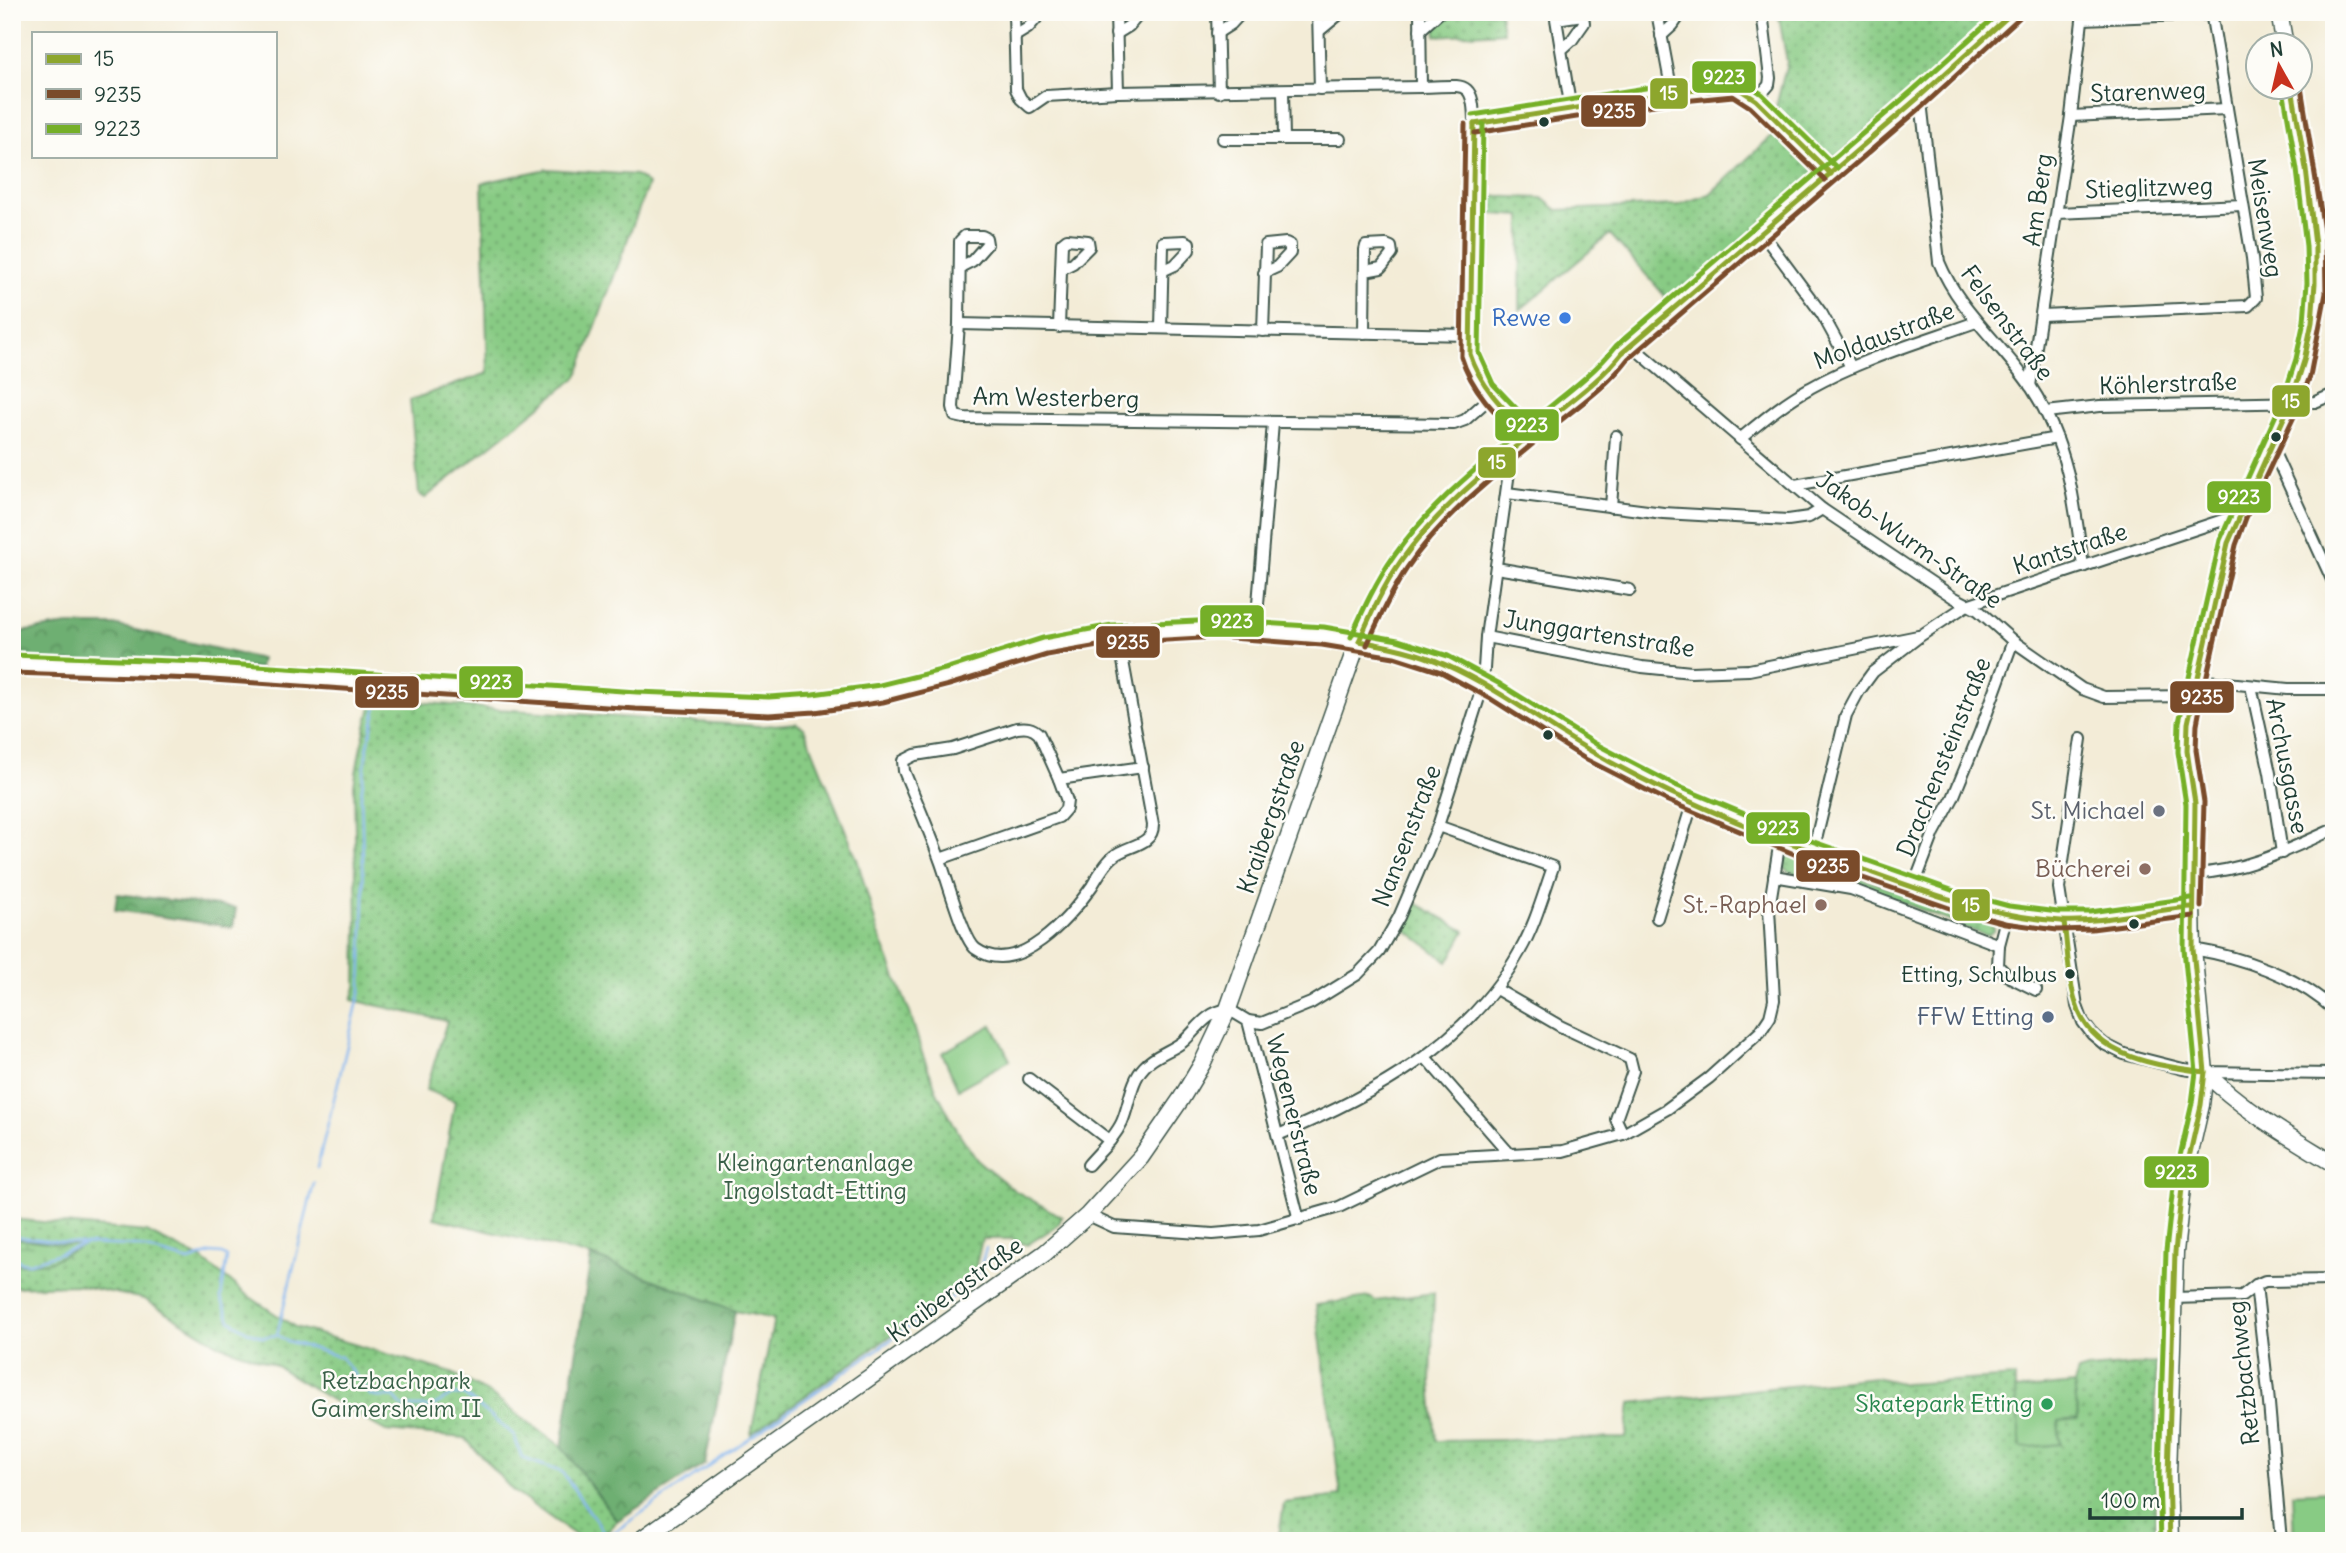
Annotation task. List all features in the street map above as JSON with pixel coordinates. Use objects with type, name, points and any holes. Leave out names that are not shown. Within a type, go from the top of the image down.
[{"type":"street","points":[[1014,12],[1016,89],[1021,99],[1030,107],[1046,96],[1118,92],[1421,87],[1464,88],[1472,93],[1474,124],[1468,335],[1470,354],[1474,371],[1491,397],[1530,435]]},
{"type":"street","points":[[1015,36],[1028,28],[1042,12]]},
{"type":"street","points":[[1116,12],[1118,92]]},
{"type":"street","points":[[1116,34],[1129,26],[1141,12]]},
{"type":"street","points":[[1217,12],[1219,92]]},
{"type":"street","points":[[1217,33],[1231,24],[1242,12]]},
{"type":"street","points":[[1318,12],[1321,89]]},
{"type":"street","points":[[1318,31],[1342,12]]},
{"type":"street","points":[[1420,12],[1421,87]]},
{"type":"street","points":[[1420,30],[1440,12]]},
{"type":"street","points":[[1657,12],[1672,93]]},
{"type":"street","points":[[1661,36],[1682,12]]},
{"type":"street","points":[[1756,100],[1769,85],[1770,78],[1762,12]]},
{"type":"street","name":"Kraibergstraße","points":[[639,1541],[1003,1285],[1071,1232],[1141,1157],[1181,1100],[1228,1009],[1359,641],[1383,590],[1402,560],[1433,523],[1530,435],[1612,368],[1627,350],[1918,99],[2013,12]]},
{"type":"street","points":[[2279,12],[2283,32]]},
{"type":"street","points":[[2083,16],[2211,13]]},
{"type":"street","name":"Meisenweg","points":[[2042,315],[2248,306],[2256,298],[2252,258],[2211,13]]},
{"type":"street","name":"Am Berg","points":[[2030,386],[2071,116],[2083,16]]},
{"type":"street","points":[[1561,50],[1571,110]]},
{"type":"street","points":[[1474,124],[1672,93],[1737,87],[1756,100],[1831,174]]},
{"type":"street","points":[[1283,90],[1284,139]]},
{"type":"street","name":"Felsenstraße","points":[[1918,99],[1922,110],[1939,262],[1946,280],[1976,322],[2030,386],[2046,412],[2074,494],[2083,567]]},
{"type":"street","points":[[2170,1541],[2168,1475],[2178,1215],[2201,1105],[2205,1072],[2193,949],[2195,803],[2188,751],[2188,723],[2228,543],[2238,515],[2291,403],[2311,333],[2317,292],[2317,266],[2312,208],[2294,102]]},
{"type":"street","name":"Starenweg","points":[[2071,116],[2227,110]]},
{"type":"street","points":[[1223,139],[1340,139]]},
{"type":"street","name":"Stieglitzweg","points":[[2057,213],[2243,205]]},
{"type":"street","points":[[1762,233],[1822,314],[1851,367]]},
{"type":"street","points":[[960,267],[959,324],[1468,335]]},
{"type":"street","points":[[1059,327],[1061,269]]},
{"type":"street","points":[[1161,328],[1163,271]]},
{"type":"street","points":[[1364,333],[1365,271]]},
{"type":"street","points":[[1263,331],[1264,273]]},
{"type":"street","name":"Moldaustraße","points":[[1740,439],[1776,409],[1851,367],[1976,322]]},
{"type":"street","name":"Am Westerberg","points":[[959,324],[953,407],[955,416],[964,418],[1454,424],[1465,420],[1491,397]]},
{"type":"street","name":"Jakob-Wurm-Straße","points":[[1627,350],[1740,439],[1822,509],[1978,610],[2013,641],[2082,689],[2104,697],[2194,688],[2251,686],[2334,689]]},
{"type":"street","name":"Köhlerstraße","points":[[2046,412],[2100,405],[2315,402],[2334,394]]},
{"type":"street","points":[[1256,628],[1273,423]]},
{"type":"street","points":[[1611,507],[1616,436]]},
{"type":"street","points":[[1795,485],[2057,438]]},
{"type":"street","points":[[2272,446],[2334,584]]},
{"type":"street","name":"Nansenstraße","points":[[1248,1021],[1262,1023],[1311,1003],[1358,974],[1379,952],[1399,917],[1438,826],[1483,685],[1486,636],[1507,493],[1508,466],[1504,459]]},
{"type":"street","points":[[1507,493],[1663,513],[1788,520],[1809,517],[1822,509]]},
{"type":"street","name":"Kantstraße","points":[[1813,852],[1846,715],[1858,691],[1873,672],[1967,605],[2238,515]]},
{"type":"street","points":[[1496,568],[1630,590]]},
{"type":"street","points":[[12,664],[230,672],[748,706],[802,704],[897,690],[1078,639],[1205,627],[1256,628],[1359,641],[1428,657],[1483,685],[1583,747],[1692,804],[1780,841],[1913,888],[2007,915],[2064,922],[2192,907]]},
{"type":"street","points":[[940,859],[1059,817],[1066,809],[1067,801],[1039,734],[1027,727],[1017,728],[953,749],[915,755],[904,761],[904,771],[975,949],[1002,957],[1033,947],[1048,937],[1084,897],[1112,857],[1152,835],[1153,825],[1118,634]]},
{"type":"street","name":"Junggartenstraße","points":[[1486,636],[1642,667],[1691,672],[1749,670],[1920,636]]},
{"type":"street","name":"Drachensteinstraße","points":[[1913,888],[1934,833],[1980,732],[2013,641]]},
{"type":"street","points":[[1871,645],[1875,656],[1873,672]]},
{"type":"street","name":"Archusgasse","points":[[2251,686],[2270,773],[2282,853]]},
{"type":"street","points":[[2081,739],[2059,877],[2077,1006],[2092,1034],[2104,1044],[2124,1054],[2183,1069],[2205,1072],[2334,1074]]},
{"type":"street","points":[[1059,779],[1143,767]]},
{"type":"street","points":[[1657,918],[1692,804]]},
{"type":"street","points":[[1278,1135],[1346,1105],[1425,1057],[1455,1032],[1496,989],[1520,951],[1537,912],[1552,866],[1438,826]]},
{"type":"street","points":[[2193,874],[2239,868],[2334,830]]},
{"type":"street","points":[[1088,1215],[1114,1227],[1213,1234],[1259,1230],[1339,1207],[1440,1158],[1563,1150],[1622,1134],[1667,1109],[1709,1078],[1760,1032],[1770,1017],[1774,1000],[1769,909],[1780,841]]},
{"type":"street","points":[[1774,876],[1850,889],[1999,945]]},
{"type":"street","points":[[2007,915],[1999,945],[1998,966],[2008,976],[2036,990]]},
{"type":"street","points":[[2193,949],[2222,954],[2275,974],[2311,991],[2334,1010]]},
{"type":"street","points":[[1496,989],[1560,1026],[1630,1059],[1633,1071],[1616,1119],[1622,1134]]},
{"type":"street","points":[[1088,1165],[1110,1141],[1123,1119],[1130,1092],[1144,1067],[1180,1045],[1202,1020],[1217,1011],[1228,1009],[1248,1021]]},
{"type":"street","name":"Wegenerstraße","points":[[1248,1021],[1299,1220]]},
{"type":"street","points":[[1425,1057],[1509,1153]]},
{"type":"street","points":[[2205,1072],[2264,1118],[2334,1164]]},
{"type":"street","points":[[1029,1079],[1110,1141]]},
{"type":"street","points":[[2173,1298],[2242,1296],[2256,1285],[2265,1282],[2334,1280]]},
{"type":"street","name":"Retzbachweg","points":[[2256,1285],[2281,1541]]},
{"type":"green space","points":[[1446,12],[1500,12],[1503,32],[1436,36],[1435,25]]},
{"type":"green space","points":[[1778,12],[2003,12],[1988,28],[1839,155],[1825,155],[1776,107],[1787,62]]},
{"type":"green space","points":[[1777,131],[1812,166],[1816,180],[1673,305],[1610,234],[1520,310],[1521,216],[1481,213],[1482,196],[1542,198],[1557,210],[1677,205],[1710,194]]},
{"type":"green space","points":[[547,169],[636,175],[648,184],[577,377],[425,498],[419,494],[410,400],[488,373],[482,183]]},
{"type":"green space","points":[[68,625],[114,625],[261,659],[259,669],[12,660],[12,633]]},
{"type":"green space","name":"Kleingartenanlage Ingolstadt-Etting","points":[[373,698],[760,726],[796,723],[804,728],[857,859],[878,932],[938,1094],[977,1160],[1014,1190],[1062,1217],[1058,1225],[1027,1245],[1011,1239],[982,1239],[973,1278],[751,1434],[774,1319],[735,1311],[591,1256],[434,1218],[455,1101],[426,1090],[447,1021],[352,1000],[356,987],[357,928],[354,785]]},
{"type":"green space","points":[[1790,853],[1994,921],[1994,930],[1987,936],[1854,886],[1795,874],[1784,867],[1786,854]]},
{"type":"green space","points":[[117,894],[236,908],[233,927],[115,910]]},
{"type":"green space","points":[[1414,902],[1465,931],[1448,962],[1401,926]]},
{"type":"green space","points":[[992,1025],[1010,1060],[958,1089],[942,1053]]},
{"type":"green space","name":"Retzbachpark Gaimersheim II","points":[[12,1219],[146,1232],[202,1259],[247,1295],[295,1327],[452,1373],[490,1394],[562,1447],[617,1521],[602,1538],[581,1539],[513,1491],[465,1438],[386,1431],[273,1364],[220,1345],[144,1299],[77,1285],[12,1287]]},
{"type":"green space","points":[[12,1238],[82,1246],[49,1262],[12,1265]]},
{"type":"green space","points":[[591,1256],[735,1311],[705,1464],[617,1521],[562,1447]]},
{"type":"green space","points":[[1434,1293],[1431,1382],[1436,1441],[1626,1438],[1630,1403],[1875,1377],[1905,1384],[2015,1377],[2015,1390],[2060,1444],[2058,1420],[2078,1418],[2074,1384],[2078,1372],[2156,1363],[2155,1541],[1278,1541],[1284,1503],[1341,1496],[1316,1305],[1369,1297],[1376,1301]]},
{"type":"green space","name":"Skatepark Etting","points":[[2074,1384],[2078,1419],[2058,1421],[2060,1444],[2021,1448],[2015,1390]]},
{"type":"green space","points":[[2334,1491],[2334,1541],[2294,1541],[2292,1493]]},
{"type":"waterway","points":[[317,1168],[361,989],[364,895],[361,796],[377,705]]},
{"type":"waterway","points":[[277,1335],[314,1183]]},
{"type":"waterway","points":[[12,1236],[82,1244]]},
{"type":"waterway","points":[[12,1256],[21,1262],[30,1263],[86,1244],[136,1246],[189,1261],[211,1253],[222,1254],[227,1257],[221,1298],[230,1320],[263,1337],[277,1335],[287,1341],[341,1357],[370,1395],[394,1397],[403,1407],[431,1407],[452,1395],[464,1395],[514,1435],[522,1458],[562,1472],[610,1541]]},
{"type":"waterway","points":[[607,1537],[977,1280],[986,1248]]},
{"type":"transit line","name":"9223","points":[[1351,637],[1387,566],[1424,518],[1458,484],[1587,377],[1616,346],[2000,12]]},
{"type":"transit line","name":"15","points":[[1359,641],[1395,570],[1416,541],[1449,505],[1594,382],[1622,353],[1918,98],[2013,12]]},
{"type":"transit line","name":"9235","points":[[1367,645],[1390,596],[1407,568],[1421,548],[1455,512],[1600,388],[1628,359],[1924,105],[2019,18]]},
{"type":"transit line","name":"9223","points":[[1473,115],[1671,84],[1724,77],[1738,78],[1762,94],[1837,168]]},
{"type":"transit line","name":"15","points":[[1474,124],[1672,93],[1736,87],[1756,100],[1831,174]]},
{"type":"transit line","name":"9235","points":[[1475,133],[1673,102],[1733,96],[1750,107],[1825,180]]},
{"type":"transit line","name":"9223","points":[[2161,1541],[2159,1475],[2166,1251],[2173,1187],[2192,1103],[2196,1072],[2184,949],[2186,804],[2178,752],[2179,722],[2220,540],[2283,399],[2296,359],[2304,321],[2306,246],[2285,102]]},
{"type":"transit line","name":"15","points":[[2170,1541],[2168,1475],[2175,1252],[2182,1188],[2201,1105],[2205,1072],[2193,949],[2195,803],[2187,751],[2188,723],[2228,543],[2291,402],[2304,361],[2312,322],[2315,245],[2294,102]]},
{"type":"transit line","name":"9235","points":[[2201,907],[2204,802],[2196,750],[2202,698],[2236,545],[2310,376],[2326,293],[2325,237],[2303,102]]},
{"type":"transit line","name":"9235","points":[[1465,124],[1461,356],[1479,392],[1524,441]]},
{"type":"transit line","name":"15","points":[[1474,124],[1470,354],[1487,388],[1530,435]]},
{"type":"transit line","name":"9223","points":[[1483,124],[1479,353],[1493,384],[1536,429]]},
{"type":"transit line","name":"9223","points":[[12,655],[199,662],[637,692],[769,697],[880,685],[945,669],[1043,638],[1112,625],[1218,620],[1324,627],[1398,640],[1448,656],[1500,684],[1596,744],[1675,785],[1800,837],[1960,893],[2009,906],[2058,912],[2090,912],[2191,898]]},
{"type":"transit line","name":"9235","points":[[12,673],[198,679],[636,709],[769,715],[815,712],[883,702],[1047,655],[1115,643],[1218,637],[1322,645],[1394,657],[1441,672],[1491,699],[1587,760],[1668,801],[1794,854],[1955,910],[2005,923],[2057,930],[2092,929],[2193,916]]},
{"type":"transit line","name":"15","points":[[1359,641],[1392,647],[1435,660],[1468,675],[1644,780],[1798,846],[1935,895],[1985,909],[2061,921],[2094,920],[2192,907]]},
{"type":"transit line","name":"15","points":[[2064,922],[2073,990],[2079,1012],[2088,1028],[2116,1050],[2133,1057],[2170,1067],[2205,1072]]},
{"type":"place","name":"Rewe","points":[[1565,318]]},
{"type":"place","name":"St. Michael","points":[[2159,811]]},
{"type":"place","name":"Bücherei","points":[[2145,869]]},
{"type":"place","name":"St.-Raphael","points":[[1821,905]]},
{"type":"place","name":"Etting, Schulbus","points":[[2070,974]]},
{"type":"place","name":"FFW Etting","points":[[2048,1017]]},
{"type":"place","name":"Skatepark Etting","points":[[2047,1404]]}]
